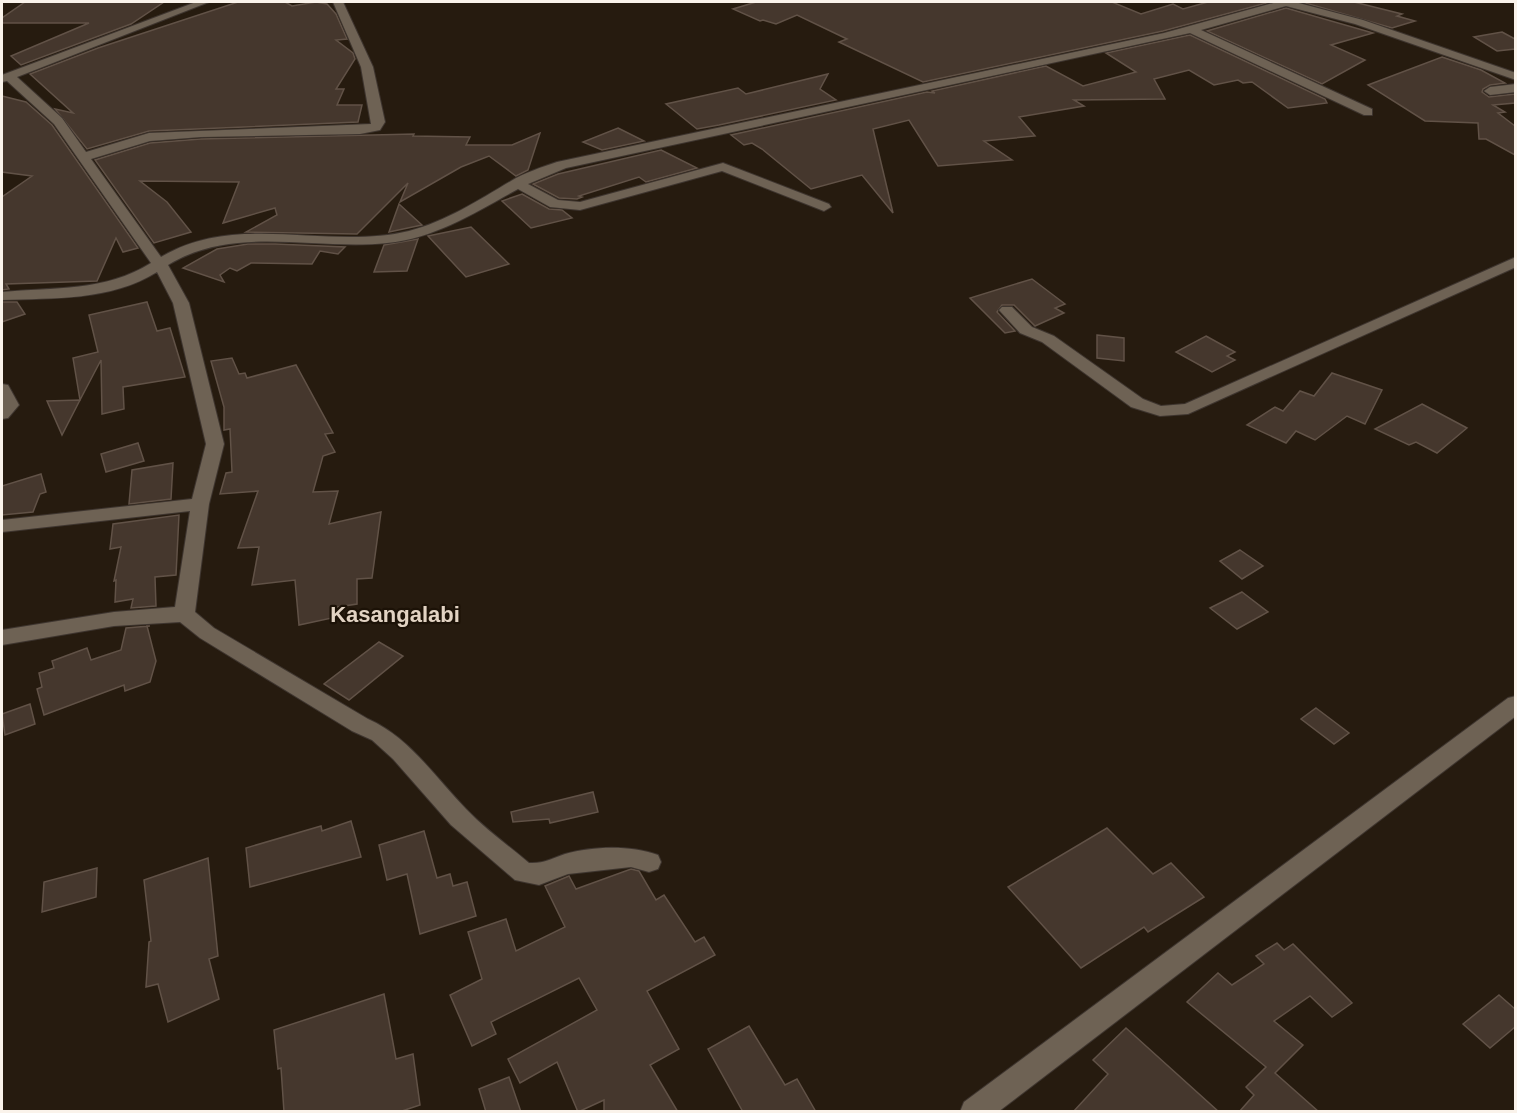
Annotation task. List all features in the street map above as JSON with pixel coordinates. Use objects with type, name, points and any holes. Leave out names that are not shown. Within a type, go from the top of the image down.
[{"type":"street","points":[[5,78],[204,2]]},
{"type":"street","points":[[83,157],[149,137],[201,133],[370,130],[376,127],[379,122],[367,67],[338,2]]},
{"type":"street","points":[[2,296],[94,289],[132,280],[196,246],[233,239],[408,236],[449,222],[534,173],[562,165],[1191,29],[1286,2],[1359,22],[1515,77]]},
{"type":"street","points":[[1191,29],[1368,112]]},
{"type":"street","points":[[5,78],[19,84],[58,121],[160,265],[181,303],[215,444],[201,504],[184,614]]},
{"type":"street","points":[[1490,91],[1515,88]]},
{"type":"street","points":[[516,183],[555,204],[580,206],[723,167],[824,207]]},
{"type":"street","points":[[1007,310],[1026,330],[1048,339],[1137,403],[1160,411],[1174,412],[1188,409],[1515,261]]},
{"type":"street","points":[[2,389],[10,405],[2,414]]},
{"type":"street","points":[[2,526],[201,504]]},
{"type":"street","points":[[2,638],[114,619],[184,614],[207,633],[360,725],[380,734],[401,753],[459,818],[524,873],[539,874],[568,864],[631,857],[649,862]]},
{"type":"street","points":[[974,1112],[1515,704]]},
{"type":"building","points":[[25,2],[164,2],[131,24],[21,65],[11,56],[89,23],[2,23],[2,18]]},
{"type":"building","points":[[238,2],[285,2],[292,6],[316,2],[327,4],[336,14],[347,39],[336,40],[353,53],[355,59],[336,89],[344,89],[337,105],[362,105],[358,122],[149,131],[87,149],[55,109],[73,113],[30,74],[98,48]]},
{"type":"building","points":[[756,2],[1112,2],[1141,14],[1173,4],[1183,9],[1208,2],[1270,2],[1163,31],[923,82],[839,42],[847,39],[797,15],[776,24],[760,21],[733,9]]},
{"type":"building","points":[[1302,2],[1354,2],[1402,14],[1397,16],[1415,21],[1392,28]]},
{"type":"building","points":[[1286,8],[1373,33],[1331,45],[1365,60],[1322,84],[1207,31]]},
{"type":"building","points":[[1502,32],[1515,39],[1515,49],[1497,51],[1474,37]]},
{"type":"building","points":[[1190,35],[1325,99],[1327,103],[1288,108],[1252,82],[1243,83],[1238,80],[1214,85],[1189,70],[1154,79],[1165,99],[1074,100],[1084,106],[1019,117],[1035,136],[984,141],[1012,160],[938,166],[909,120],[873,129],[893,213],[862,175],[811,189],[762,149],[752,143],[744,145],[731,135],[927,92],[935,93],[932,91],[1046,66],[1083,86],[1136,72],[1106,53]]},
{"type":"building","points":[[1442,57],[1481,70],[1505,83],[1490,85],[1483,89],[1482,92],[1489,97],[1515,94],[1515,103],[1493,105],[1505,112],[1498,113],[1515,126],[1515,155],[1486,139],[1479,139],[1478,123],[1425,121],[1368,85]]},
{"type":"building","points":[[828,74],[820,89],[836,100],[719,125],[697,129],[666,104],[738,88],[746,94]]},
{"type":"building","points":[[2,96],[26,102],[52,125],[138,248],[123,252],[116,238],[97,281],[6,284],[9,289],[2,290],[2,197],[32,176],[2,172]]},
{"type":"building","points":[[618,128],[644,141],[602,150],[583,142]]},
{"type":"building","points":[[540,133],[528,170],[516,176],[489,156],[461,167],[400,202],[408,183],[357,234],[246,232],[277,215],[275,208],[223,223],[239,182],[140,181],[167,202],[191,232],[154,243],[95,160],[150,143],[201,139],[414,134],[413,136],[470,137],[466,145],[512,145]]},
{"type":"building","points":[[661,150],[697,168],[646,182],[639,177],[579,196],[582,197],[577,199],[559,198],[533,184],[558,174]]},
{"type":"building","points":[[522,194],[549,209],[562,210],[572,218],[531,228],[502,201]]},
{"type":"building","points":[[399,204],[422,225],[389,232]]},
{"type":"building","points":[[471,227],[509,264],[466,277],[428,236]]},
{"type":"building","points":[[418,239],[407,271],[374,272],[384,245]]},
{"type":"building","points":[[248,244],[345,247],[338,254],[320,251],[312,264],[251,263],[237,271],[230,268],[220,275],[224,282],[183,268],[217,249]]},
{"type":"building","points":[[1032,279],[1065,304],[1055,308],[1064,313],[1035,326],[1014,305],[1002,305],[997,312],[1015,331],[1005,333],[970,298]]},
{"type":"building","points":[[2,302],[17,302],[25,314],[2,322]]},
{"type":"building","points":[[147,302],[157,331],[170,328],[185,377],[123,387],[124,409],[102,414],[101,360],[80,400],[73,358],[98,352],[89,315]]},
{"type":"building","points":[[1097,335],[1124,338],[1124,361],[1097,358]]},
{"type":"building","points":[[1206,336],[1235,352],[1227,356],[1235,360],[1212,372],[1176,352]]},
{"type":"building","points":[[232,358],[239,374],[245,373],[247,378],[296,365],[333,433],[325,434],[335,452],[323,456],[313,492],[338,491],[329,524],[381,512],[372,578],[357,579],[357,604],[331,608],[332,618],[299,625],[295,580],[252,585],[259,547],[238,548],[258,491],[220,494],[226,473],[232,472],[230,429],[224,430],[224,407],[211,361]]},
{"type":"building","points":[[1332,373],[1382,390],[1365,424],[1347,416],[1315,440],[1296,431],[1286,443],[1247,425],[1275,407],[1283,411],[1300,391],[1314,396]]},
{"type":"building","points":[[80,400],[62,435],[47,401]]},
{"type":"building","points":[[1422,404],[1467,428],[1437,453],[1416,442],[1409,445],[1375,429]]},
{"type":"building","points":[[138,443],[144,461],[106,472],[101,454]]},
{"type":"building","points":[[173,463],[171,499],[129,504],[132,470]]},
{"type":"building","points":[[41,474],[46,492],[40,494],[33,512],[2,515],[2,486]]},
{"type":"building","points":[[179,515],[176,575],[155,577],[156,606],[131,608],[133,599],[115,602],[116,580],[114,581],[121,547],[110,549],[113,524]]},
{"type":"building","points":[[1240,550],[1263,566],[1242,579],[1220,561]]},
{"type":"building","points":[[1242,592],[1268,612],[1237,629],[1210,608]]},
{"type":"building","points":[[147,626],[156,661],[150,682],[125,691],[124,685],[44,715],[37,689],[42,687],[39,673],[54,668],[52,661],[87,648],[91,660],[121,650],[126,628]]},
{"type":"building","points":[[379,642],[403,656],[349,700],[324,684]]},
{"type":"building","points":[[30,704],[35,724],[5,735],[2,714]]},
{"type":"building","points":[[1316,708],[1349,733],[1334,744],[1301,719]]},
{"type":"building","points":[[593,792],[598,812],[550,823],[549,819],[513,822],[511,812]]},
{"type":"building","points":[[351,821],[361,857],[250,887],[246,848],[321,826],[322,831]]},
{"type":"building","points":[[1107,828],[1153,874],[1171,863],[1204,897],[1148,932],[1144,927],[1081,968],[1008,887]]},
{"type":"building","points":[[424,831],[437,878],[450,874],[453,886],[467,882],[476,916],[420,934],[407,874],[387,880],[379,845]]},
{"type":"building","points":[[208,858],[218,956],[209,959],[219,999],[168,1022],[158,984],[146,987],[149,942],[151,941],[144,880]]},
{"type":"building","points":[[97,868],[96,897],[42,912],[44,882]]},
{"type":"building","points":[[631,869],[639,871],[656,900],[664,895],[695,942],[704,937],[715,955],[647,991],[679,1049],[650,1065],[678,1112],[604,1112],[604,1100],[578,1112],[557,1062],[520,1083],[508,1059],[597,1010],[579,978],[491,1022],[496,1034],[472,1046],[450,995],[482,979],[468,932],[506,919],[516,951],[565,927],[545,886],[569,876],[576,889]]},
{"type":"building","points":[[1277,943],[1284,950],[1293,944],[1352,1003],[1332,1017],[1310,996],[1274,1021],[1303,1045],[1275,1073],[1319,1112],[1239,1112],[1254,1095],[1246,1087],[1266,1067],[1187,1002],[1218,973],[1232,985],[1264,964],[1256,956]]},
{"type":"building","points":[[384,994],[396,1059],[413,1054],[420,1105],[399,1112],[284,1112],[281,1068],[278,1069],[274,1030]]},
{"type":"building","points":[[1499,995],[1515,1009],[1515,1027],[1490,1048],[1463,1024]]},
{"type":"building","points":[[749,1026],[785,1085],[797,1079],[816,1112],[743,1112],[708,1049]]},
{"type":"building","points":[[1126,1028],[1219,1112],[1073,1112],[1108,1074],[1093,1060]]},
{"type":"building","points":[[509,1077],[521,1112],[486,1112],[479,1089]]},
{"type":"district","name":"Kasangalabi","points":[[395,614]]}]
